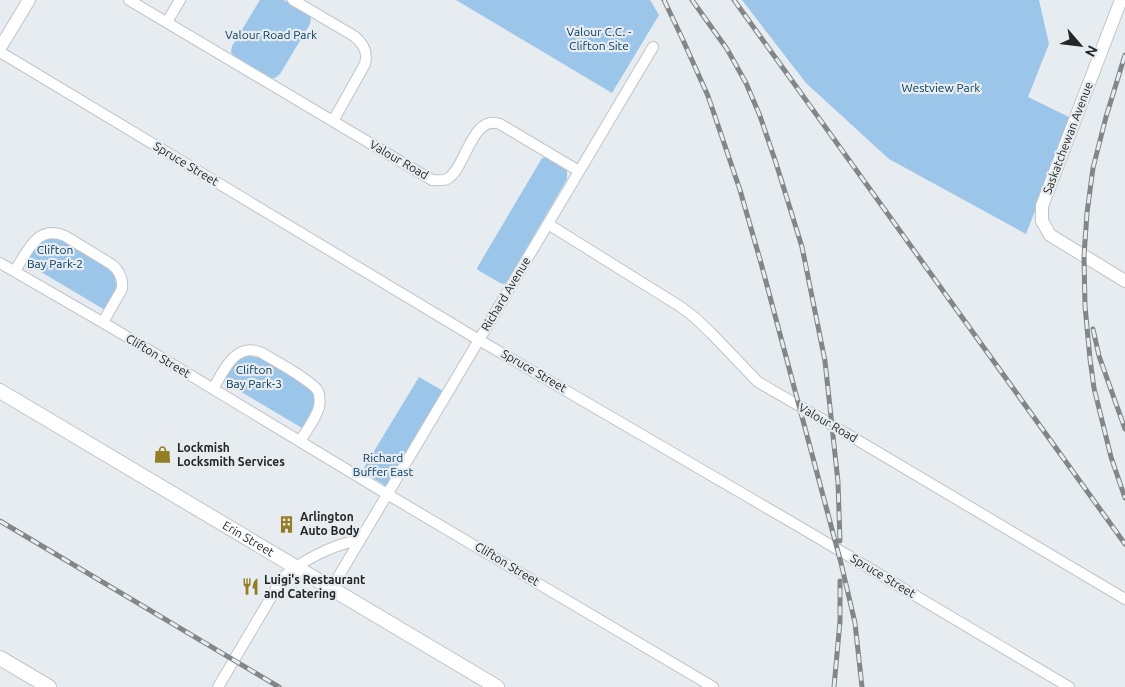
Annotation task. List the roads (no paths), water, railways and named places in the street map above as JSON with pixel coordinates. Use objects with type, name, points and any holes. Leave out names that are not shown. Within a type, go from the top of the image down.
[{"type":"main road","name":"Erin Street","points":[[0,391],[497,687]]},
{"type":"main road","points":[[0,658],[50,687]]},
{"type":"street","points":[[0,48],[28,0]]},
{"type":"street","name":"Valour Road","points":[[129,0],[432,180],[441,180],[449,177],[479,129],[486,124],[493,123],[500,124],[579,171]]},
{"type":"street","points":[[167,22],[180,0]]},
{"type":"street","points":[[292,0],[354,36],[365,49],[365,64],[332,121]]},
{"type":"street","name":"Saskatchewan Avenue","points":[[1122,0],[1042,206],[1042,221],[1050,234],[1125,280]]},
{"type":"street","name":"Richard Avenue","points":[[331,589],[653,47]]},
{"type":"street","name":"Spruce Street","points":[[0,52],[479,340],[797,525],[1069,687]]},
{"type":"street","name":"Valour Road","points":[[548,224],[687,312],[711,333],[758,382],[1125,599]]},
{"type":"street","points":[[15,271],[38,238],[51,233],[66,236],[111,264],[121,276],[123,284],[120,294],[103,322]]},
{"type":"street","name":"Clifton Street","points":[[0,263],[103,322],[713,687]]},
{"type":"street","points":[[213,389],[229,362],[238,354],[248,350],[262,353],[309,382],[319,394],[318,412],[300,441]]},
{"type":"street","points":[[218,687],[283,577],[295,567],[308,560],[347,542],[360,540]]},
{"type":"railway","points":[[664,0],[708,96],[740,190],[841,563],[855,623],[862,687]]},
{"type":"railway","points":[[692,0],[727,49],[746,83],[760,116],[802,247],[825,361],[838,482],[840,541]]},
{"type":"railway","points":[[734,0],[1125,544]]},
{"type":"railway","points":[[1125,55],[1093,168],[1084,256],[1085,306],[1094,388],[1111,457],[1125,498]]},
{"type":"railway","points":[[1093,329],[1099,356],[1125,429]]},
{"type":"railway","points":[[0,521],[279,687]]},
{"type":"railway","points":[[834,687],[840,621],[840,581]]},
{"type":"place","name":"Lockmish Locksmith Services","points":[[163,455]]},
{"type":"place","name":"Arlington Auto Body","points":[[286,524]]},
{"type":"place","name":"Luigi's Restaurant and Catering","points":[[250,587]]},
{"type":"park label","name":"Valour Road Park","points":[[271,35]]},
{"type":"park label","name":"Valour C.C. - Clifton Site","points":[[599,39]]},
{"type":"park label","name":"Westview Park","points":[[941,88]]},
{"type":"park label","name":"Clifton Bay Park-2","points":[[55,257]]},
{"type":"park label","name":"Clifton Bay Park-3","points":[[254,377]]},
{"type":"park label","name":"Richard Buffer East","points":[[383,465]]}]
